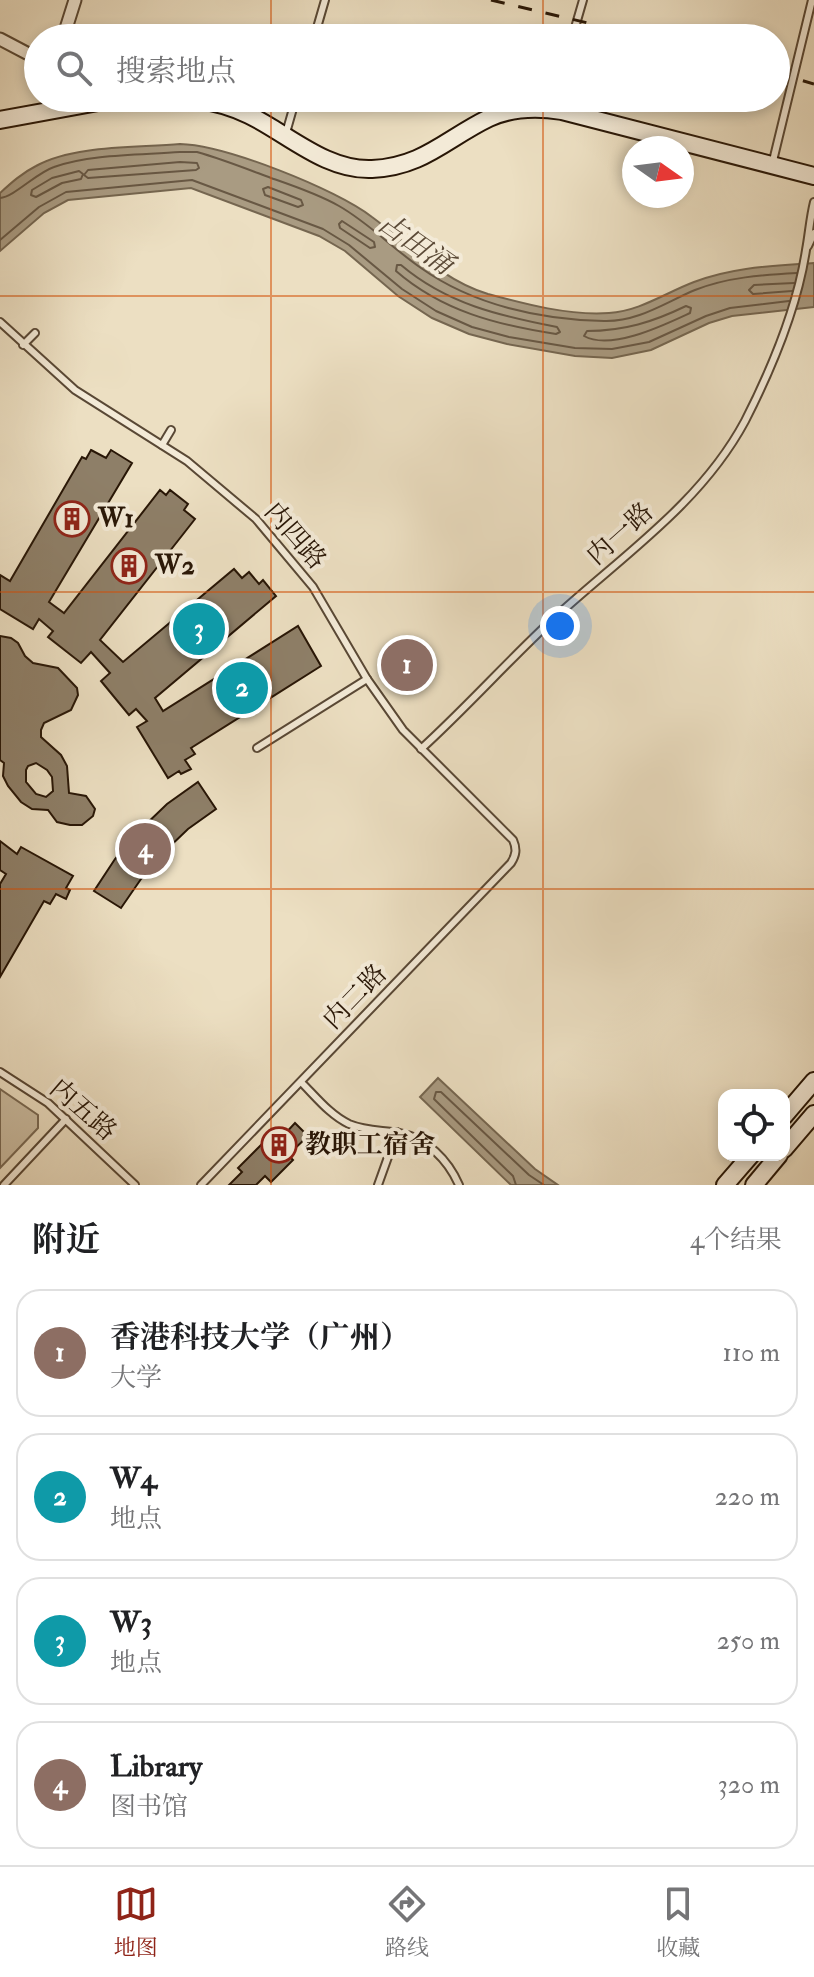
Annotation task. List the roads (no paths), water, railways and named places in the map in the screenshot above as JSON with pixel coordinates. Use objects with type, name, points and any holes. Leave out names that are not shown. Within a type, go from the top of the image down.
[{"type":"street","points":[[67,24],[75,0]]},
{"type":"street","points":[[0,39],[24,52]]},
{"type":"street","points":[[0,120],[31,112]]},
{"type":"street","points":[[241,112],[318,156],[339,164],[369,169],[400,166],[425,157],[490,118],[508,112]]},
{"type":"street","points":[[582,112],[814,176]]},
{"type":"street","points":[[790,1109],[814,1081]]},
{"type":"street","points":[[790,1142],[814,1114]]},
{"type":"street","points":[[725,1185],[746,1161]]},
{"type":"street","points":[[754,1185],[774,1161]]},
{"type":"lane","points":[[318,24],[325,0]]},
{"type":"lane","points":[[576,24],[583,0]]},
{"type":"lane","points":[[790,91],[812,0]]},
{"type":"lane","points":[[285,136],[292,112]]},
{"type":"lane","points":[[772,165],[785,112]]},
{"type":"lane","points":[[806,249],[814,202]]},
{"type":"lane","points":[[806,249],[814,233]]},
{"type":"lane","name":"内一路","points":[[421,749],[554,619],[657,530],[695,489],[743,425],[774,359],[806,249]]},
{"type":"lane","name":"内四路","points":[[0,322],[75,390],[211,479],[276,540],[329,612],[367,679],[403,730],[503,830]]},
{"type":"lane","points":[[23,345],[35,333]]},
{"type":"lane","points":[[162,445],[171,430]]},
{"type":"lane","points":[[257,748],[367,679]]},
{"type":"lane","name":"内二路","points":[[201,1185],[511,863],[515,845],[503,830]]},
{"type":"lane","name":"内五路","points":[[0,1072],[66,1119],[135,1185]]},
{"type":"lane","points":[[301,1082],[331,1112],[352,1125],[374,1131],[397,1132],[419,1140],[438,1154],[459,1185]]},
{"type":"lane","points":[[4,1185],[66,1119]]},
{"type":"lane","points":[[378,1185],[397,1132]]},
{"type":"water","points":[[180,144],[200,146],[251,160],[333,194],[372,217],[456,280],[502,298],[563,311],[620,312],[723,273],[814,263],[814,307],[732,316],[709,323],[651,350],[612,358],[575,356],[507,344],[469,334],[432,318],[398,296],[345,251],[319,236],[191,188],[68,200],[44,213],[0,251],[0,193],[31,169],[68,154]]},
{"type":"water","points":[[438,1078],[535,1169],[558,1185],[511,1185],[420,1097]]},
{"type":"railway","points":[[491,0],[592,24]]},
{"type":"railway","points":[[790,77],[814,84]]},
{"type":"place","name":"W1","points":[[72,519]]},
{"type":"place","name":"W2","points":[[129,566]]},
{"type":"place","name":"W3","points":[[199,629]]},
{"type":"place","name":"香港科技大学（广州）","points":[[407,665]]},
{"type":"place","name":"W4","points":[[242,688]]},
{"type":"place","name":"Library","points":[[145,849]]},
{"type":"place","name":"教职工宿舍","points":[[279,1145]]},
{"type":"water label","name":"占田涌","points":[[415,244]]}]
